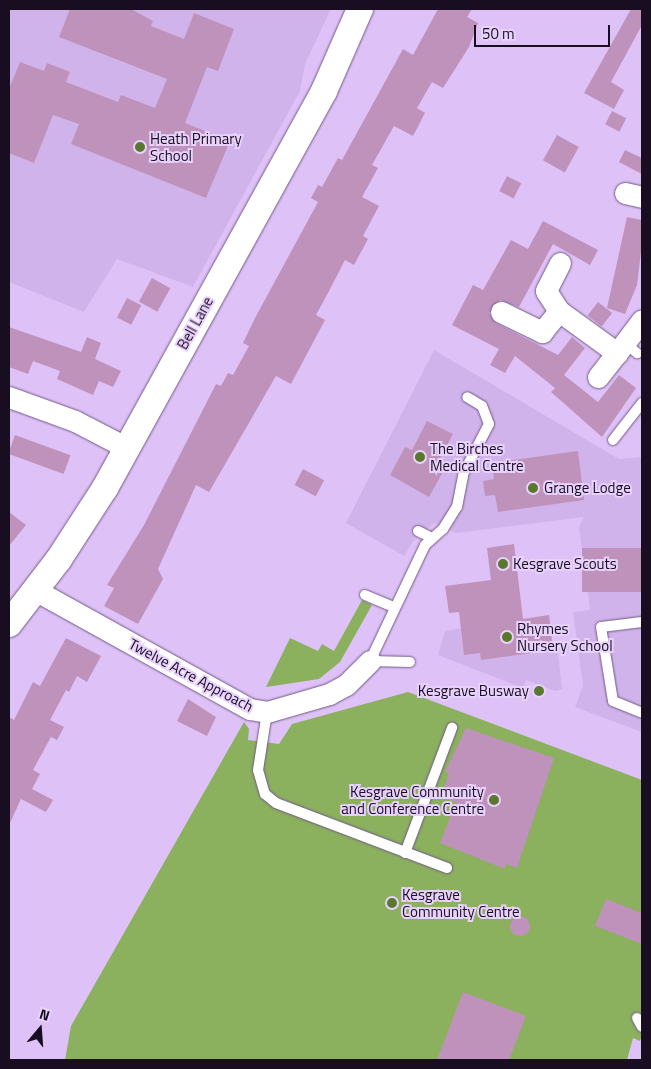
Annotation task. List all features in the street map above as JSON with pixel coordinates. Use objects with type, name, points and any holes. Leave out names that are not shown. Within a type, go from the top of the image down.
[{"type":"street","name":"Bell Lane","points":[[9,624],[83,525],[127,448],[324,91],[360,9]]},
{"type":"street","points":[[560,263],[546,291],[559,311],[627,350]]},
{"type":"street","points":[[501,312],[542,332],[559,311]]},
{"type":"street","points":[[598,377],[627,350],[642,320]]},
{"type":"street","points":[[9,397],[74,422],[127,448]]},
{"type":"street","name":"Twelve Acre Approach","points":[[35,590],[229,698],[266,712],[338,690],[370,661]]},
{"type":"lane","name":"Twelve Acre Approach","points":[[370,661],[393,607],[432,538],[456,507],[464,472],[490,418],[482,406],[467,397]]},
{"type":"lane","points":[[613,440],[642,403]]},
{"type":"lane","points":[[418,531],[432,538]]},
{"type":"lane","points":[[365,594],[393,607]]},
{"type":"lane","points":[[642,622],[601,627],[613,701],[642,713]]},
{"type":"lane","points":[[370,661],[410,662]]},
{"type":"lane","points":[[266,712],[258,770],[265,794],[290,810],[447,868]]},
{"type":"lane","points":[[405,853],[452,728]]},
{"type":"shaded area","name":"Heath Primary School","points":[[9,9],[331,9],[305,64],[300,91],[193,287],[117,259],[84,312],[9,282]]},
{"type":"shaded area","points":[[434,350],[619,459],[642,457],[642,732],[575,707],[583,686],[573,612],[590,610],[579,527],[584,517],[456,533],[435,523],[416,537],[404,556],[346,523]]},
{"type":"shaded area","points":[[549,615],[552,643],[557,642],[562,689],[555,691],[526,680],[523,688],[438,655],[445,631]]},
{"type":"green space","points":[[362,600],[372,605],[340,662],[319,679],[266,687],[290,638],[318,651],[322,644],[334,651]]},
{"type":"green space","name":"Kesgrave Community Centre","points":[[408,692],[642,780],[642,1035],[640,1041],[633,1038],[627,1060],[65,1060],[71,1026],[244,722],[249,729],[248,740],[279,744],[292,724]]},
{"type":"building","points":[[70,9],[131,9],[153,21],[151,26],[184,39],[194,13],[234,29],[218,71],[207,67],[185,123],[230,141],[206,198],[71,144],[79,124],[53,115],[34,163],[9,153],[9,89],[20,62],[44,71],[47,63],[70,72],[66,82],[118,102],[121,95],[155,108],[167,79],[59,37]]},
{"type":"building","points":[[438,9],[472,9],[467,17],[478,23],[469,47],[443,88],[432,82],[417,108],[425,113],[413,136],[394,126],[372,165],[378,168],[362,197],[379,206],[363,236],[368,239],[354,265],[345,260],[316,315],[325,320],[291,384],[276,376],[209,492],[196,485],[158,569],[163,579],[138,624],[104,606],[114,588],[107,585],[144,525],[216,384],[221,386],[228,373],[233,375],[249,346],[243,343],[318,202],[311,198],[318,185],[322,187],[338,158],[342,160],[403,49],[413,55]]},
{"type":"building","points":[[631,9],[642,9],[642,25],[611,82],[624,90],[614,109],[584,93]]},
{"type":"building","points":[[612,111],[626,118],[619,132],[605,124]]},
{"type":"building","points":[[557,135],[579,147],[565,172],[543,160]]},
{"type":"building","points":[[625,150],[642,158],[642,174],[619,162]]},
{"type":"building","points":[[507,176],[521,183],[514,198],[499,191]]},
{"type":"building","points":[[627,217],[642,220],[642,244],[637,285],[625,314],[607,308]]},
{"type":"building","points":[[543,221],[598,250],[590,265],[553,244],[519,307],[500,300],[489,313],[496,323],[558,355],[572,337],[585,348],[564,375],[598,402],[619,375],[636,388],[602,437],[551,392],[555,388],[515,356],[505,373],[490,365],[499,349],[452,325],[473,285],[483,290],[511,240],[528,249]]},
{"type":"building","points":[[152,278],[170,288],[157,312],[139,302]]},
{"type":"building","points":[[127,298],[141,305],[131,325],[117,318]]},
{"type":"building","points":[[598,302],[612,313],[602,326],[588,315]]},
{"type":"building","points":[[9,327],[81,352],[87,337],[101,343],[95,359],[121,371],[113,387],[99,381],[93,395],[57,379],[60,371],[33,361],[28,374],[9,367]]},
{"type":"building","name":"The Birches Medical Centre","points":[[427,421],[453,434],[437,464],[445,468],[429,497],[390,475],[405,447],[412,450]]},
{"type":"building","points":[[15,435],[70,455],[64,474],[9,454]]},
{"type":"building","name":"Grange Lodge","points":[[578,451],[584,500],[498,512],[495,495],[485,496],[483,481],[494,479],[492,463]]},
{"type":"building","points":[[303,469],[324,480],[316,496],[295,485]]},
{"type":"building","points":[[9,512],[26,525],[9,546]]},
{"type":"building","points":[[514,544],[523,619],[549,615],[553,650],[481,660],[480,653],[464,655],[459,612],[449,613],[445,586],[491,580],[487,548]]},
{"type":"building","points":[[582,548],[642,548],[642,592],[582,592]]},
{"type":"building","points":[[66,638],[101,656],[87,682],[77,676],[69,692],[66,690],[50,720],[64,727],[57,740],[51,737],[33,770],[40,774],[32,789],[53,800],[46,812],[21,799],[9,825],[9,717],[14,720],[33,682],[40,686]]},
{"type":"building","points":[[188,699],[216,717],[207,736],[177,721]]},
{"type":"building","name":"Kesgrave Community and Conference Centre","points":[[466,728],[554,758],[517,868],[506,864],[505,869],[440,843],[456,802],[441,797],[449,774],[445,772]]},
{"type":"building","points":[[606,899],[642,913],[642,944],[595,926]]},
{"type":"building","points":[[520,916],[527,919],[530,926],[527,933],[520,936],[513,933],[510,926],[513,919]]},
{"type":"building","points":[[463,992],[526,1016],[509,1060],[437,1060]]},
{"type":"place","name":"Heath Primary School","points":[[140,147]]},
{"type":"place","name":"The Birches Medical Centre","points":[[420,457]]},
{"type":"place","name":"Grange Lodge","points":[[533,488]]},
{"type":"place","name":"Kesgrave Scouts","points":[[503,564]]},
{"type":"place","name":"Rhymes Nursery School","points":[[507,637]]},
{"type":"place","name":"Kesgrave Busway","points":[[539,691]]},
{"type":"place","name":"Kesgrave Community and Conference Centre","points":[[494,800]]},
{"type":"place","name":"Kesgrave Community Centre","points":[[392,903]]}]
